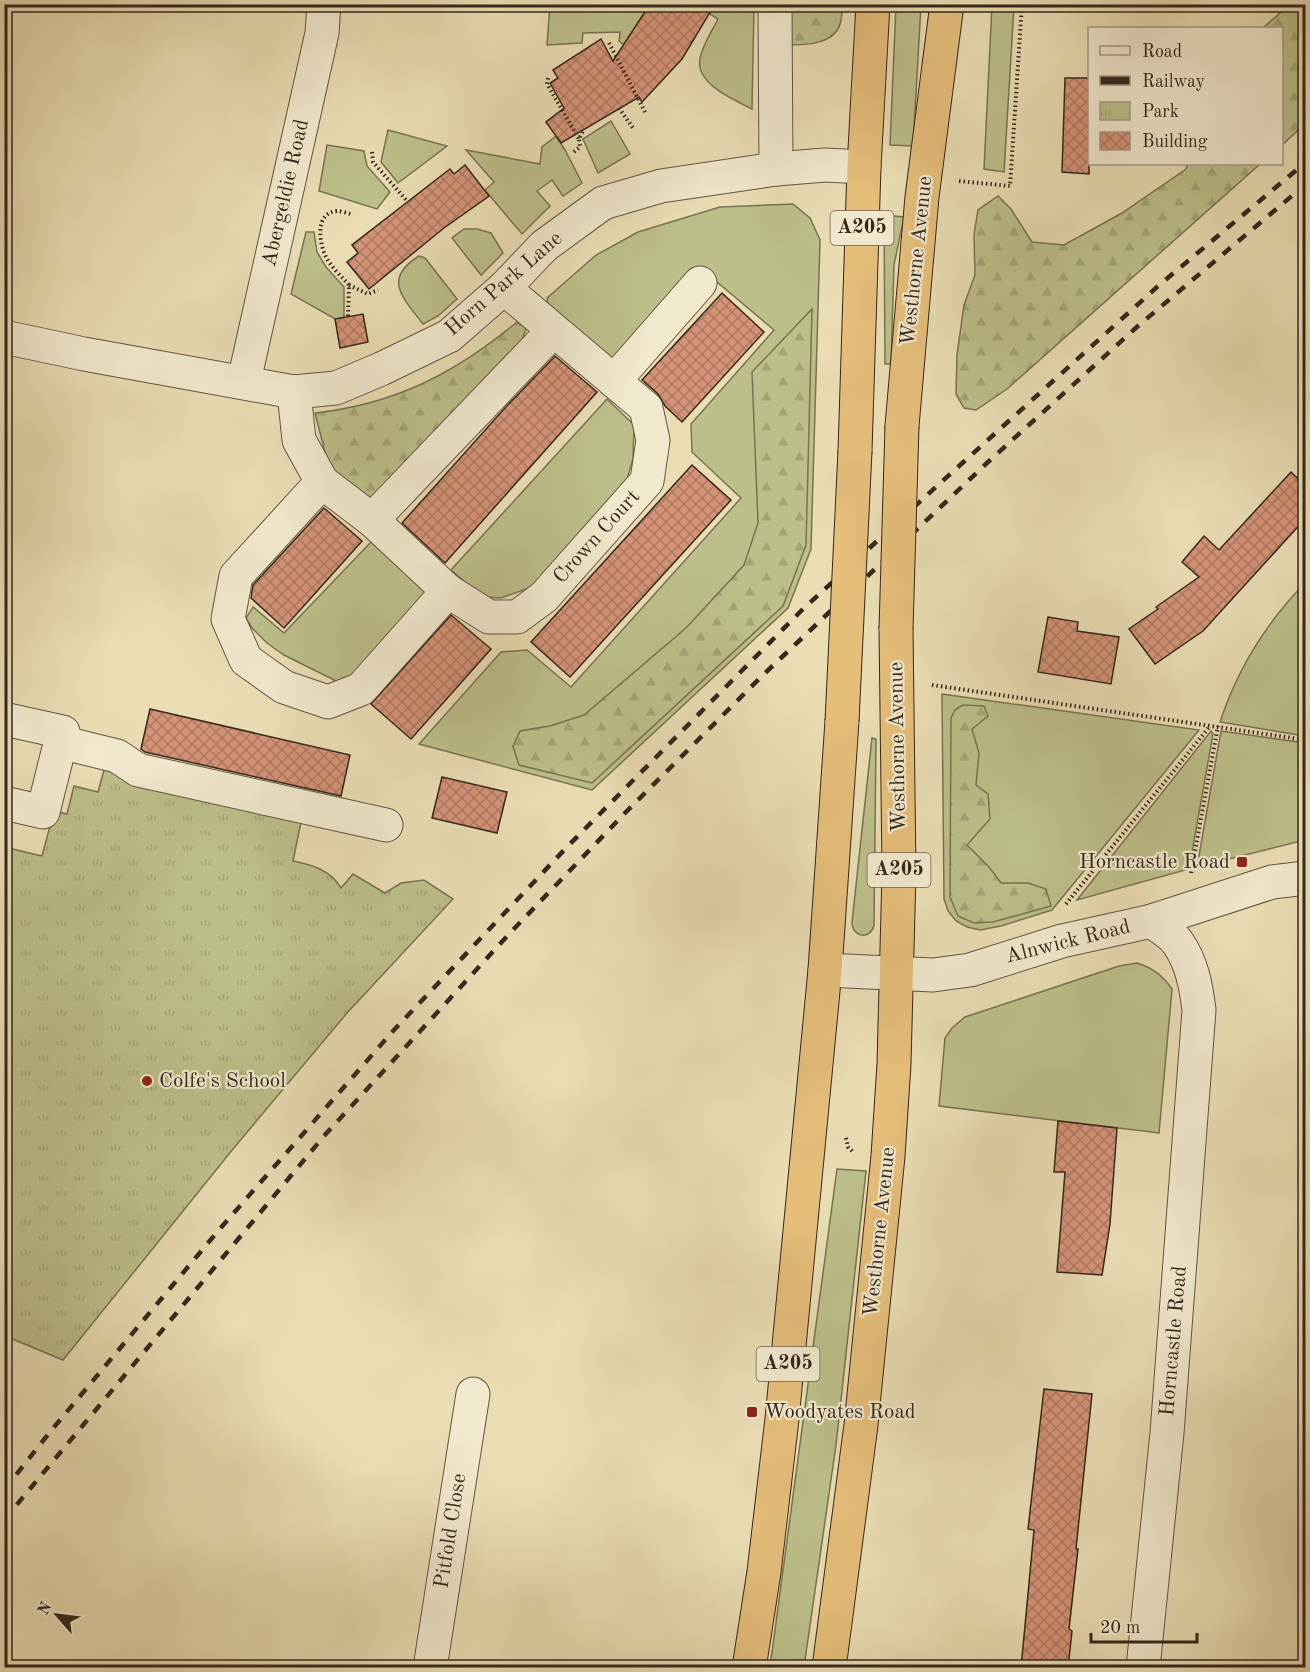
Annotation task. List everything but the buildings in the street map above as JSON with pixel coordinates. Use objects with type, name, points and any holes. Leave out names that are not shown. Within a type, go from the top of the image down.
[{"type":"highway","name":"A205","points":[[749,1668],[764,1572],[782,1419],[825,970],[842,721],[855,452],[864,167],[873,4]]},
{"type":"highway","name":"Westhorne Avenue","points":[[829,1668],[861,1425],[888,1156],[899,872],[896,629],[902,426],[922,197],[947,4]]},
{"type":"street","name":"Abergeldie Road","points":[[244,381],[322,33],[324,4]]},
{"type":"street","points":[[775,4],[776,169]]},
{"type":"street","name":"Horn Park Lane","points":[[4,337],[294,392],[336,388],[449,336],[504,288],[544,246],[603,203],[661,186],[776,169],[825,165],[864,167]]},
{"type":"street","points":[[614,381],[700,283]]},
{"type":"street","name":"Crown Court","points":[[294,392],[299,440],[322,482],[372,520],[448,591],[489,617],[517,616],[544,597],[646,481],[653,440],[646,408],[504,288]]},
{"type":"street","points":[[372,520],[553,330]]},
{"type":"street","points":[[322,482],[236,576],[228,619],[246,660],[284,687],[328,702],[361,689],[448,591]]},
{"type":"street","points":[[4,718],[63,732],[43,812],[4,803]]},
{"type":"street","points":[[60,742],[117,756],[138,770],[386,825]]},
{"type":"street","name":"Alnwick Road","points":[[825,970],[933,975],[970,970],[1056,942],[1152,921],[1272,882],[1305,878]]},
{"type":"street","name":"Horncastle Road","points":[[1143,1668],[1167,1433],[1199,1010],[1191,968],[1177,941],[1152,921]]},
{"type":"street","name":"Pitfold Close","points":[[430,1668],[473,1394]]},
{"type":"path","points":[[957,181],[1010,186],[1022,4]]},
{"type":"path","points":[[609,43],[645,114]]},
{"type":"path","points":[[548,78],[547,84],[579,139],[580,147],[574,152]]},
{"type":"path","points":[[619,108],[633,128]]},
{"type":"path","points":[[579,139],[584,129]]},
{"type":"path","points":[[372,152],[373,162],[407,201]]},
{"type":"path","points":[[351,214],[336,211],[326,216],[320,226],[320,240],[326,257],[349,285],[368,294],[378,290]]},
{"type":"path","points":[[348,316],[349,285]]},
{"type":"path","points":[[924,683],[1305,740]]},
{"type":"path","points":[[1066,904],[1211,725]]},
{"type":"path","points":[[1188,882],[1218,726]]},
{"type":"green space","points":[[550,5],[650,5],[645,12],[637,56],[619,41],[620,32],[583,33],[582,43],[547,45]]},
{"type":"green space","points":[[708,5],[754,5],[752,109],[718,90],[704,76],[700,68],[703,49],[718,19],[704,10]]},
{"type":"green space","points":[[767,5],[843,5],[840,24],[832,36],[818,42],[786,45]]},
{"type":"green space","points":[[896,5],[921,5],[913,146],[890,145]]},
{"type":"green space","points":[[992,5],[1014,6],[1004,172],[984,169]]},
{"type":"green space","points":[[1289,5],[1305,5],[1305,124],[1283,144],[1283,27],[1264,27]]},
{"type":"green space","points":[[611,121],[630,154],[598,173],[583,139]]},
{"type":"green space","points":[[388,130],[447,146],[398,183],[381,162]]},
{"type":"green space","points":[[556,136],[582,183],[563,196],[552,180],[537,191],[550,206],[522,234],[485,190],[494,182],[466,150],[540,164],[542,147]]},
{"type":"green space","points":[[327,145],[364,151],[367,166],[390,192],[377,209],[319,191]]},
{"type":"green space","points":[[1188,165],[1259,165],[1007,389],[976,410],[964,408],[956,394],[957,355],[964,305],[975,275],[974,235],[978,210],[998,196],[1011,209],[1032,242],[1064,245],[1122,213],[1186,169]]},
{"type":"green space","points":[[793,204],[810,218],[820,240],[811,549],[788,608],[592,790],[419,744],[501,652],[527,650],[571,687],[741,498],[692,452],[691,424],[774,330],[699,267],[612,359],[549,311],[547,298],[596,255],[638,232],[720,207]]},
{"type":"green space","points":[[884,215],[904,217],[894,265],[891,364],[885,364]]},
{"type":"green space","points":[[464,229],[477,229],[491,233],[503,253],[481,275],[452,238]]},
{"type":"green space","points":[[306,232],[314,232],[317,252],[326,267],[344,287],[344,317],[335,319],[291,294]]},
{"type":"green space","points":[[419,256],[425,258],[457,299],[438,316],[423,324],[403,297],[399,281],[401,273],[408,264]]},
{"type":"green space","points":[[812,309],[806,545],[783,606],[592,783],[519,765],[513,746],[520,731],[550,726],[584,715],[686,628],[744,565],[758,523],[752,372]]},
{"type":"green space","points":[[517,322],[526,328],[518,354],[379,493],[368,499],[330,472],[315,413],[372,402],[423,383],[471,356]]},
{"type":"green space","points":[[607,399],[634,425],[633,459],[627,479],[532,587],[501,598],[483,597],[451,570]]},
{"type":"green space","points":[[371,542],[431,590],[351,678],[336,681],[284,655],[252,628],[246,618],[253,607],[284,633]]},
{"type":"green space","points":[[1305,583],[1305,736],[1220,722],[1244,665],[1266,630]]},
{"type":"green space","points":[[942,694],[1199,730],[1052,910],[980,930],[956,921],[948,911],[944,899]]},
{"type":"green space","points":[[963,705],[984,706],[988,716],[972,729],[979,753],[976,785],[988,794],[990,819],[967,845],[1001,883],[1028,883],[1046,889],[1051,906],[993,922],[974,923],[958,916],[950,897],[951,718],[955,710]]},
{"type":"green space","points":[[1211,731],[1213,734],[1189,869],[1077,900]]},
{"type":"green space","points":[[1221,731],[1305,743],[1305,840],[1197,867]]},
{"type":"green space","points":[[872,738],[876,739],[874,925],[869,933],[862,935],[855,931],[852,922]]},
{"type":"green space","name":"Colfe's School","points":[[104,770],[302,817],[293,861],[320,869],[332,877],[341,888],[353,874],[385,893],[401,883],[424,880],[453,899],[347,1013],[233,1149],[63,1360],[5,1336],[4,847],[42,856],[54,811],[67,814],[74,786],[98,792]]},
{"type":"green space","points":[[1137,963],[1157,973],[1172,989],[1159,1133],[939,1106],[945,1038],[952,1028],[965,1017],[1119,966]]},
{"type":"green space","points":[[837,1169],[866,1171],[836,1445],[804,1667],[770,1667]]},
{"type":"railway","points":[[4,1490],[218,1231],[393,1031],[567,847],[802,610],[1157,287],[1306,162]]},
{"type":"railway","points":[[4,1520],[324,1136],[510,933],[625,813],[763,675],[988,462],[1138,326],[1306,184]]},
{"type":"place","name":"Horncastle Road","points":[[1242,862]]},
{"type":"place","name":"Colfe's School","points":[[147,1081]]},
{"type":"place","name":"Woodyates Road","points":[[752,1412]]}]
